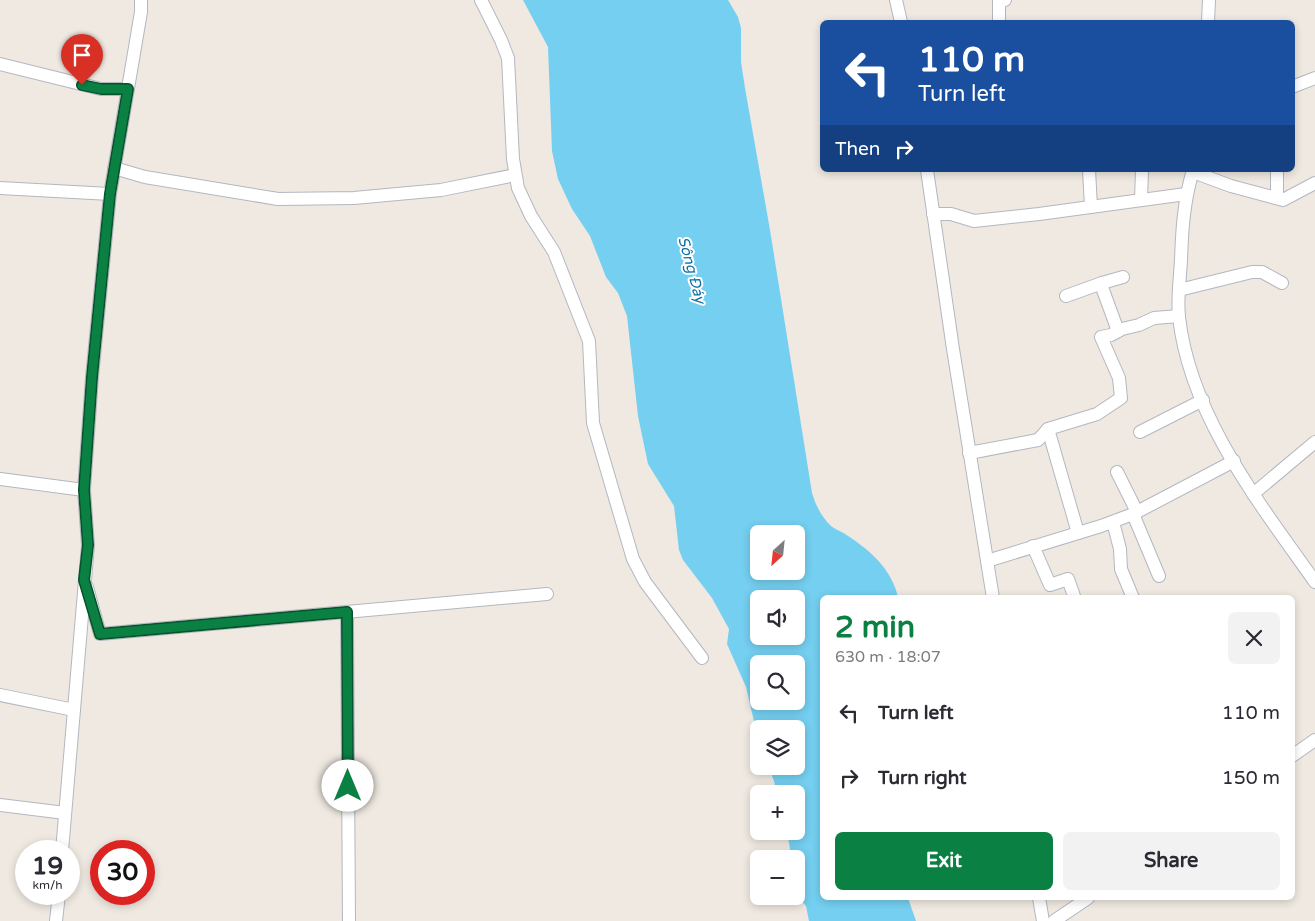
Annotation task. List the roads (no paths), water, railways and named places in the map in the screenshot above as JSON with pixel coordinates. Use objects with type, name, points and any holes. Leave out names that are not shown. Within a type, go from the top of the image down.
[{"type":"street","points":[[63,840],[88,545],[84,490],[92,377],[110,194],[141,12],[141,0]]},
{"type":"street","points":[[481,0],[508,58],[514,175],[523,200],[554,252],[588,341],[593,423],[633,558],[645,582],[702,658]]},
{"type":"street","points":[[896,0],[901,20]]},
{"type":"street","points":[[998,20],[999,1],[1005,0]]},
{"type":"street","points":[[1208,20],[1209,0]]},
{"type":"street","points":[[0,64],[101,89],[128,89]]},
{"type":"street","points":[[1295,86],[1315,78]]},
{"type":"street","points":[[114,168],[154,178],[278,199],[354,198],[441,190],[514,175]]},
{"type":"street","points":[[927,172],[993,595]]},
{"type":"street","points":[[1089,172],[1091,207]]},
{"type":"street","points":[[1142,172],[1142,200]]},
{"type":"street","points":[[1193,172],[1186,194],[1182,219],[1179,290],[1179,316],[1192,376],[1223,446],[1253,494],[1315,582]]},
{"type":"street","points":[[1196,172],[1231,186],[1283,200],[1315,183]]},
{"type":"street","points":[[1277,172],[1277,198]]},
{"type":"street","points":[[0,188],[110,194]]},
{"type":"street","points":[[933,214],[951,214],[974,220],[1186,194]]},
{"type":"street","points":[[1179,290],[1252,272],[1262,272],[1282,283]]},
{"type":"street","points":[[1066,296],[1123,277]]},
{"type":"street","points":[[1102,283],[1118,331]]},
{"type":"street","points":[[970,453],[1038,440],[1048,429],[1097,414],[1121,398],[1119,378],[1101,337],[1154,318],[1179,316]]},
{"type":"street","points":[[1140,432],[1203,400]]},
{"type":"street","points":[[1048,429],[1078,533]]},
{"type":"street","points":[[1253,494],[1315,442]]},
{"type":"street","points":[[987,561],[1113,522],[1135,513],[1234,461]]},
{"type":"street","points":[[1117,472],[1159,576]]},
{"type":"street","points":[[0,479],[84,490]]},
{"type":"street","points":[[1113,522],[1120,549],[1121,569],[1132,595]]},
{"type":"street","points":[[1033,546],[1050,585],[1068,579],[1074,595]]},
{"type":"street","points":[[84,580],[100,634],[547,594]]},
{"type":"street","points":[[347,612],[349,921]]},
{"type":"street","points":[[0,695],[74,710]]},
{"type":"street","points":[[1295,754],[1315,740]]},
{"type":"street","points":[[0,806],[65,812]]},
{"type":"street","points":[[1039,900],[1043,921]]},
{"type":"street","points":[[1054,921],[1085,900]]},
{"type":"street","points":[[56,921],[58,905]]},
{"type":"water","name":"Sông Đáy","points":[[523,0],[728,0],[738,17],[741,28],[741,62],[812,493],[819,511],[831,526],[857,542],[886,570],[897,595],[820,595],[820,900],[909,900],[916,921],[809,921],[805,905],[805,850],[790,850],[788,840],[805,840],[805,785],[775,785],[772,775],[805,775],[805,720],[754,720],[751,710],[805,710],[805,655],[750,655],[750,704],[746,687],[727,644],[729,629],[712,598],[683,560],[679,550],[674,506],[648,464],[638,416],[627,316],[618,293],[606,277],[590,236],[572,209],[558,179],[552,151],[548,47]]}]
